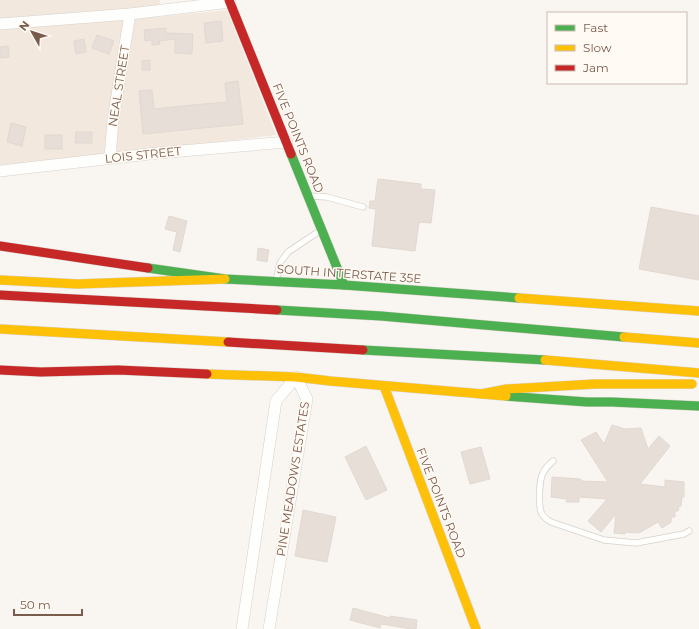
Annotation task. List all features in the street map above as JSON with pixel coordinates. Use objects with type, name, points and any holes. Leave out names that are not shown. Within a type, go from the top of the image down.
[{"type":"main road","name":"FIVE POINTS ROAD","points":[[230,1],[344,285]]},
{"type":"main road","name":"SOUTH INTERSTATE 35E","points":[[0,246],[225,279],[344,285],[699,312]]},
{"type":"main road","points":[[0,280],[77,284],[225,279]]},
{"type":"main road","points":[[0,294],[381,316],[699,343]]},
{"type":"main road","points":[[0,330],[530,359],[699,373]]},
{"type":"main road","points":[[0,370],[41,372],[118,370],[296,377],[384,386],[587,402],[699,406]]},
{"type":"main road","points":[[481,394],[507,389],[595,384],[699,383]]},
{"type":"main road","name":"FIVE POINTS ROAD","points":[[384,386],[476,629]]},
{"type":"street","points":[[0,24],[130,14],[230,1]]},
{"type":"street","name":"NEAL STREET","points":[[110,158],[113,120],[130,14]]},
{"type":"street","name":"LOIS STREET","points":[[0,171],[110,158],[286,142]]},
{"type":"street","name":"PINE MEADOWS ESTATES","points":[[242,629],[276,401],[296,377],[308,400],[269,629]]},
{"type":"lane","points":[[309,196],[327,197],[363,207]]},
{"type":"lane","points":[[276,281],[280,263],[288,252],[322,229]]},
{"type":"lane","points":[[553,461],[543,471],[541,476],[539,502],[540,510],[542,515],[547,520],[604,540],[636,543],[684,534],[689,531]]},
{"type":"shaded area","points":[[0,0],[160,0],[157,17],[227,10],[276,135],[0,166]]},
{"type":"building","points":[[221,21],[223,41],[206,43],[204,23]]},
{"type":"building","points":[[166,28],[166,33],[193,34],[192,54],[175,53],[175,39],[159,41],[160,44],[152,45],[152,40],[145,41],[144,30]]},
{"type":"building","points":[[97,35],[114,41],[109,54],[92,48]]},
{"type":"building","points":[[84,39],[86,52],[76,54],[74,41]]},
{"type":"building","points":[[8,46],[9,57],[0,58],[0,47]]},
{"type":"building","points":[[150,60],[150,70],[142,70],[142,61]]},
{"type":"building","points":[[238,81],[243,124],[143,134],[139,91],[152,90],[154,109],[227,102],[225,83]]},
{"type":"building","points":[[11,123],[26,127],[22,146],[7,142]]},
{"type":"building","points":[[76,132],[92,132],[92,143],[75,143]]},
{"type":"building","points":[[45,135],[62,135],[62,149],[45,149]]},
{"type":"building","points":[[378,179],[421,184],[421,189],[435,190],[431,223],[419,222],[415,251],[372,246],[376,209],[369,208],[370,201],[375,201]]},
{"type":"building","points":[[651,207],[699,216],[699,280],[639,269]]},
{"type":"building","points":[[169,216],[187,221],[180,252],[173,250],[177,232],[165,229]]},
{"type":"building","points":[[258,248],[269,250],[267,262],[257,260]]},
{"type":"building","points":[[612,425],[625,429],[641,428],[648,449],[659,436],[670,446],[640,484],[665,487],[665,480],[684,482],[684,497],[682,497],[681,506],[679,506],[678,511],[675,511],[675,517],[671,517],[671,522],[662,528],[658,522],[639,533],[614,533],[616,514],[601,532],[588,521],[607,499],[579,497],[579,502],[566,502],[567,499],[551,497],[552,477],[581,479],[581,481],[608,482],[581,440],[596,432],[604,444]]},
{"type":"building","points":[[366,446],[387,490],[366,500],[345,457]]},
{"type":"building","points":[[481,447],[490,479],[470,484],[461,452]]},
{"type":"building","points":[[303,510],[336,517],[327,562],[295,556]]},
{"type":"building","points":[[353,608],[390,618],[390,616],[417,620],[416,629],[381,624],[380,628],[350,620]]},
{"type":"traffic: fast","points":[[291,154],[344,285]]},
{"type":"traffic: fast","points":[[148,268],[225,279],[344,285],[519,298]]},
{"type":"traffic: fast","points":[[277,310],[381,316],[624,337]]},
{"type":"traffic: fast","points":[[363,350],[545,360]]},
{"type":"traffic: fast","points":[[506,396],[587,402],[699,406]]},
{"type":"traffic: slow","points":[[0,280],[77,284],[225,279]]},
{"type":"traffic: slow","points":[[519,298],[699,311]]},
{"type":"traffic: slow","points":[[0,329],[228,342]]},
{"type":"traffic: slow","points":[[624,337],[699,343]]},
{"type":"traffic: slow","points":[[545,360],[699,373]]},
{"type":"traffic: slow","points":[[207,374],[296,377],[506,396]]},
{"type":"traffic: slow","points":[[481,394],[507,389],[595,384],[692,384]]},
{"type":"traffic: slow","points":[[384,386],[476,629]]},
{"type":"traffic: jam","points":[[229,0],[291,154]]},
{"type":"traffic: jam","points":[[0,246],[148,268]]},
{"type":"traffic: jam","points":[[0,295],[277,310]]},
{"type":"traffic: jam","points":[[228,342],[363,350]]},
{"type":"traffic: jam","points":[[0,370],[41,372],[118,370],[207,374]]}]
